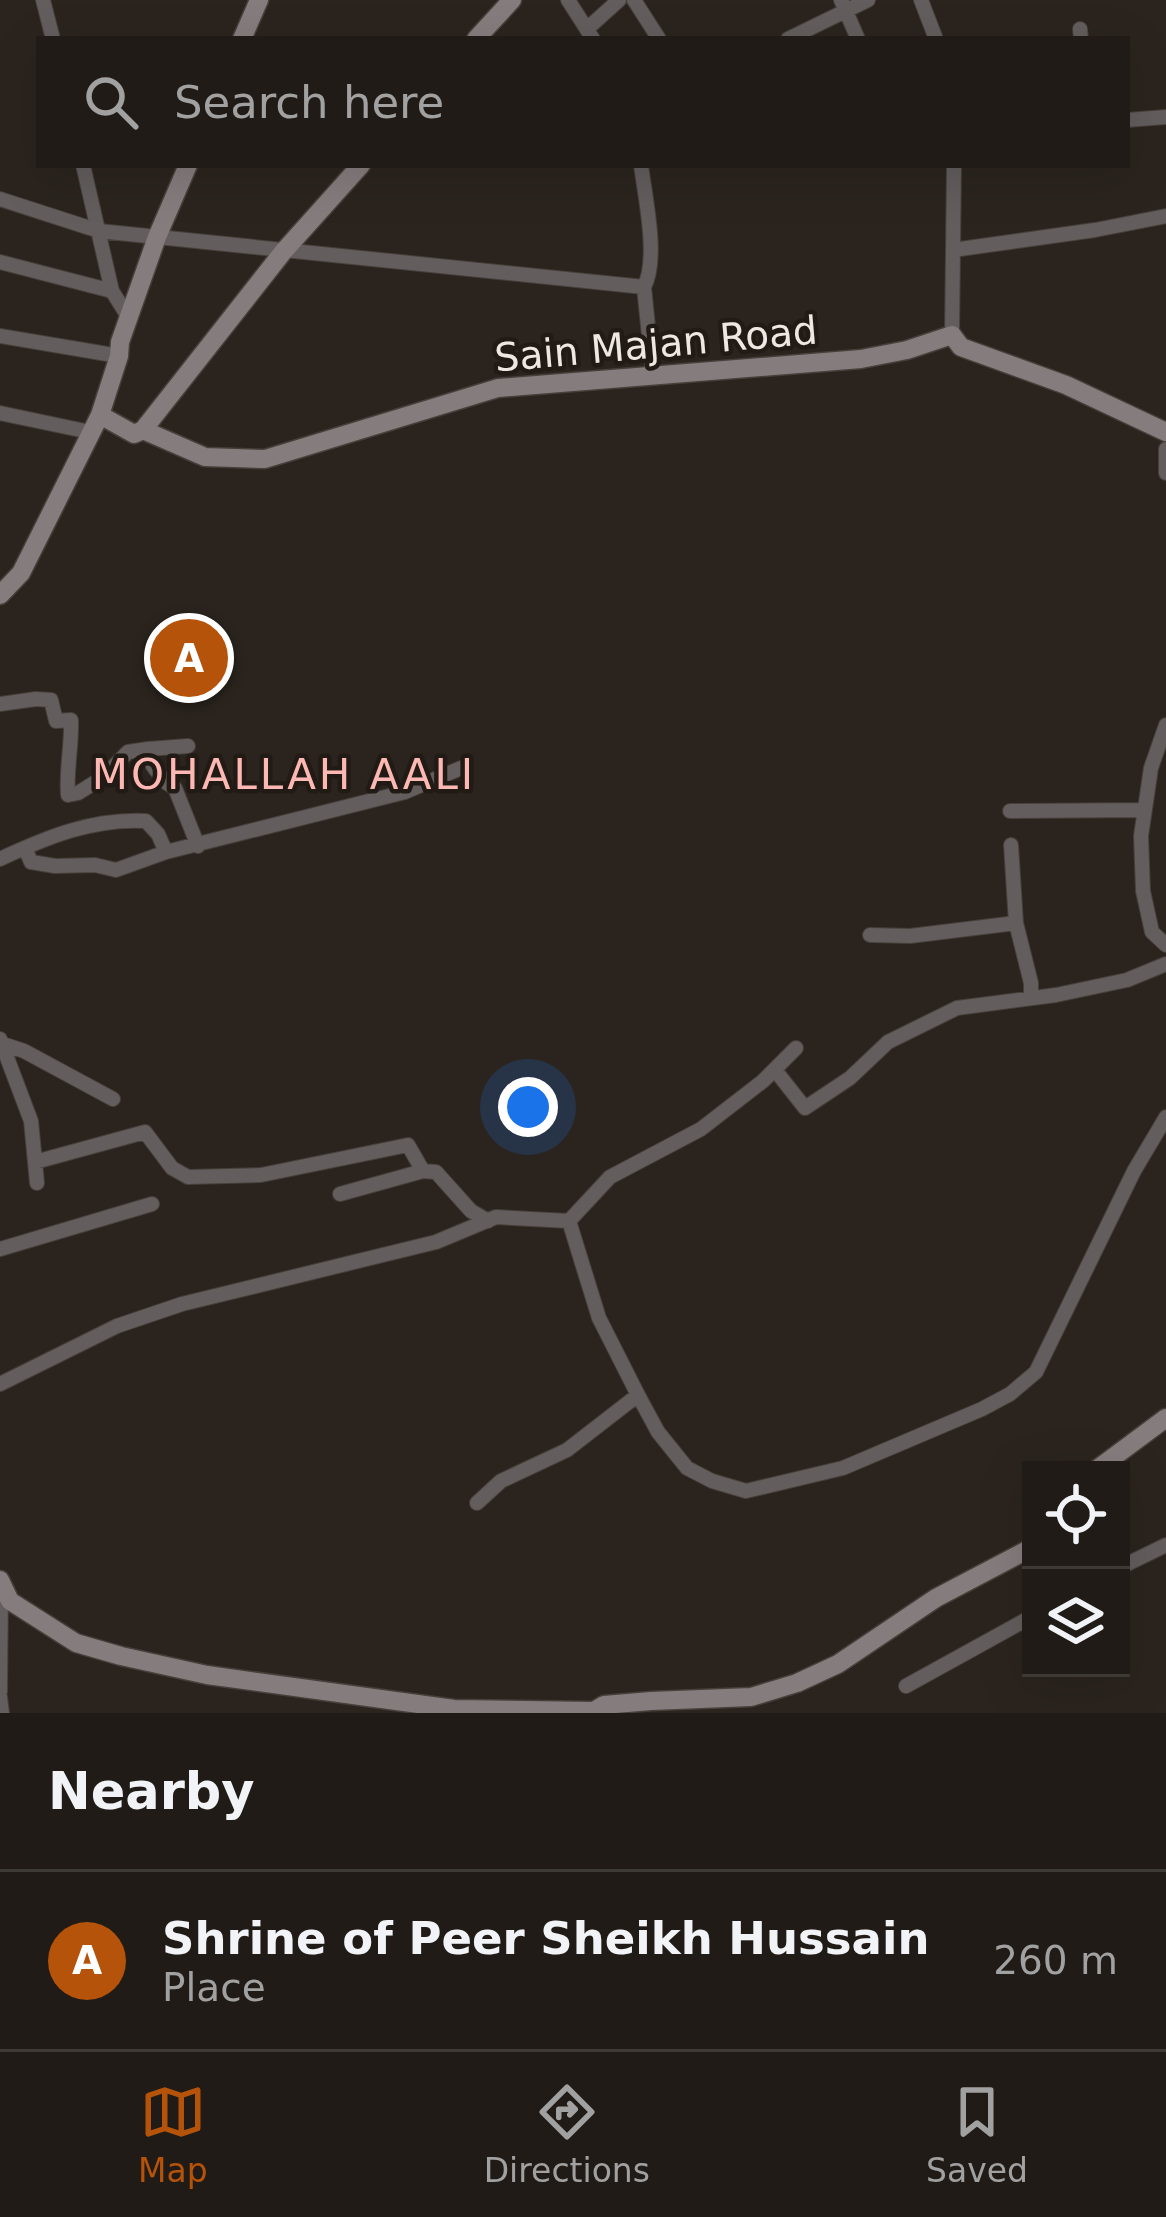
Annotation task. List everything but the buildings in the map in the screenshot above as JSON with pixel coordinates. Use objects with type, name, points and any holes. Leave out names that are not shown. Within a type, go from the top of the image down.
[{"type":"street","points":[[44,0],[52,36]]},
{"type":"street","points":[[243,36],[259,0]]},
{"type":"street","points":[[479,36],[512,0]]},
{"type":"street","points":[[568,0],[591,33],[619,0]]},
{"type":"street","points":[[634,0],[657,36]]},
{"type":"street","points":[[793,36],[843,5],[868,0]]},
{"type":"street","points":[[921,0],[935,36]]},
{"type":"street","points":[[843,5],[857,36]]},
{"type":"street","points":[[1130,120],[1166,117]]},
{"type":"street","points":[[84,168],[112,291],[129,319]]},
{"type":"street","points":[[0,610],[5,590],[21,573],[95,423],[157,238],[187,168]]},
{"type":"street","points":[[143,430],[284,252],[358,168]]},
{"type":"street","points":[[641,168],[649,227],[650,277],[644,287],[653,375]]},
{"type":"street","points":[[954,168],[952,335],[961,347],[1066,386],[1166,432]]},
{"type":"street","points":[[0,199],[99,231],[644,287]]},
{"type":"street","points":[[953,250],[1166,216]]},
{"type":"street","points":[[0,262],[112,291]]},
{"type":"street","name":"Sain Majan Road","points":[[95,423],[134,434],[143,430],[205,458],[266,459],[498,388],[861,359],[952,335]]},
{"type":"street","points":[[0,336],[119,356]]},
{"type":"street","points":[[0,413],[95,423]]},
{"type":"street","points":[[1166,449],[1166,473]]},
{"type":"street","points":[[0,704],[51,700],[56,721],[71,720],[68,795],[102,778],[128,752],[188,746]]},
{"type":"street","points":[[1166,724],[1151,768],[1141,836],[1143,891],[1152,932],[1166,945]]},
{"type":"street","points":[[148,749],[153,766],[175,788],[198,846]]},
{"type":"street","points":[[25,848],[32,862],[116,870],[166,852],[405,792],[461,768]]},
{"type":"street","points":[[1010,811],[1144,810]]},
{"type":"street","points":[[0,859],[80,826],[117,819],[146,821],[166,852]]},
{"type":"street","points":[[1010,845],[1016,922],[1031,997]]},
{"type":"street","points":[[870,935],[910,936],[1016,922]]},
{"type":"street","points":[[775,1070],[805,1108],[850,1078],[889,1042],[957,1008],[1056,995],[1127,980],[1166,964]]},
{"type":"street","points":[[2,1041],[112,1099]]},
{"type":"street","points":[[2,1041],[31,1121],[38,1183]]},
{"type":"street","points":[[0,1384],[117,1326],[160,1312],[436,1242],[496,1217],[568,1221],[610,1177],[700,1129],[796,1048]]},
{"type":"street","points":[[568,1221],[599,1318],[658,1432],[687,1468],[746,1491],[843,1468],[1010,1394],[1036,1372],[1134,1171],[1166,1117]]},
{"type":"street","points":[[35,1162],[145,1132],[172,1168],[188,1177],[261,1175],[408,1145],[423,1171]]},
{"type":"street","points":[[340,1194],[423,1171],[436,1172],[471,1210],[488,1221]]},
{"type":"street","points":[[0,1249],[152,1204]]},
{"type":"street","points":[[477,1503],[501,1481],[567,1450],[638,1395]]},
{"type":"street","points":[[1104,1461],[1166,1418]]},
{"type":"street","points":[[1130,1563],[1166,1545]]},
{"type":"street","points":[[1,1582],[10,1600],[76,1643],[207,1675],[454,1709],[594,1711],[752,1697],[797,1683],[838,1664],[936,1598],[1022,1553]]},
{"type":"street","points":[[1,1582],[2,1713]]},
{"type":"street","points":[[907,1686],[1022,1622]]},
{"type":"place","name":"Shrine of Peer Sheikh Hussain","points":[[189,658]]},
{"type":"district","name":"MOHALLAH AALI","points":[[284,774]]}]
